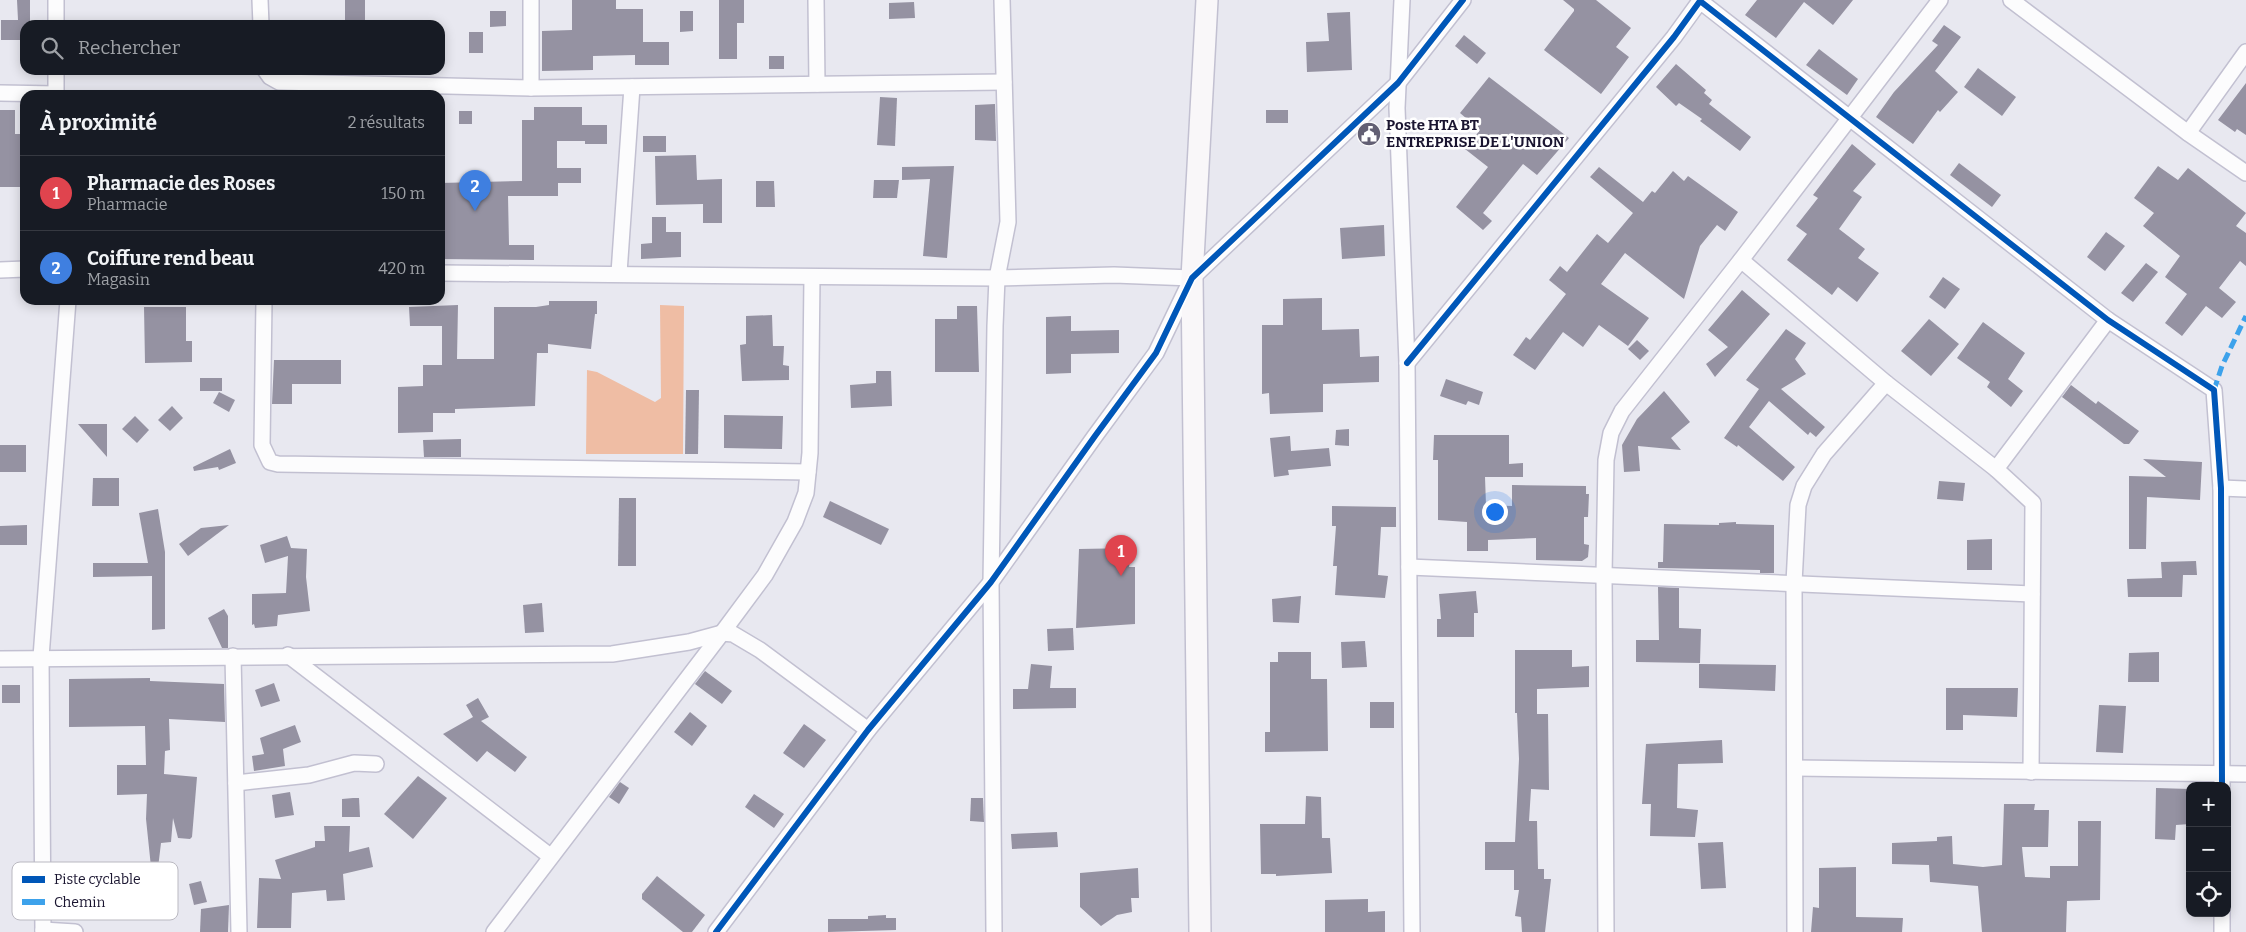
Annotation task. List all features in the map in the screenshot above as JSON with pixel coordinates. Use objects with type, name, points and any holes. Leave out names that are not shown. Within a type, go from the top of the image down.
[{"type":"street","points":[[56,0],[56,20]]},
{"type":"street","points":[[260,0],[261,20]]},
{"type":"street","points":[[531,0],[531,88]]},
{"type":"street","points":[[816,0],[817,84]]},
{"type":"street","points":[[994,932],[991,582],[997,278],[1008,222],[1002,0]]},
{"type":"street","points":[[1200,932],[1192,278],[1207,0]]},
{"type":"street","points":[[1402,0],[1398,83],[1407,363],[1412,932]]},
{"type":"street","points":[[716,932],[868,730],[991,582],[1156,353],[1192,278],[1398,83],[1463,0]]},
{"type":"street","points":[[1606,932],[1604,575],[1606,460],[1611,433],[1622,411],[1741,260],[1940,0]]},
{"type":"street","points":[[2011,0],[2188,134],[2246,173]]},
{"type":"street","points":[[1407,363],[1674,38],[1700,1],[2108,320],[2214,390],[2221,488],[2222,780]]},
{"type":"street","points":[[2188,134],[2246,52]]},
{"type":"street","points":[[56,75],[56,90]]},
{"type":"street","points":[[269,75],[279,82],[531,88],[1004,82]]},
{"type":"street","points":[[620,273],[632,87]]},
{"type":"street","points":[[0,93],[20,93]]},
{"type":"street","points":[[1741,260],[1886,384],[1996,469],[2034,504],[2031,772]]},
{"type":"street","points":[[0,270],[20,269]]},
{"type":"street","points":[[445,273],[620,273],[997,278],[1114,275],[1192,278]]},
{"type":"street","points":[[494,932],[765,575],[796,522],[806,493],[808,472],[812,277]]},
{"type":"street","points":[[42,862],[41,657],[68,305]]},
{"type":"street","points":[[264,305],[262,445],[270,462],[278,464],[808,472]]},
{"type":"street","points":[[1996,469],[2108,320]]},
{"type":"street","points":[[1795,932],[1794,583],[1798,505],[1804,486],[1824,454],[1886,384]]},
{"type":"street","points":[[2221,488],[2246,489]]},
{"type":"street","points":[[1409,567],[2032,594]]},
{"type":"street","points":[[0,659],[41,657],[612,654],[689,642],[722,633],[740,636],[868,730]]},
{"type":"street","points":[[288,655],[550,856]]},
{"type":"street","points":[[233,656],[239,932]]},
{"type":"street","points":[[236,783],[310,775],[354,763],[376,764]]},
{"type":"street","points":[[1795,768],[2031,772],[2222,780],[2246,774]]},
{"type":"street","points":[[2222,917],[2222,932]]},
{"type":"street","points":[[43,931],[75,932]]},
{"type":"shaded area","points":[[660,305],[684,306],[683,454],[586,454],[587,370],[597,372],[655,402],[661,398]]},
{"type":"building","points":[[17,0],[30,0],[30,20],[20,20],[20,40],[1,40],[1,20],[18,20]]},
{"type":"building","points":[[345,0],[365,0],[365,20],[345,20]]},
{"type":"building","points":[[572,0],[616,0],[616,9],[643,9],[643,42],[669,42],[669,65],[635,65],[635,55],[593,56],[593,70],[542,71],[542,31],[572,30]]},
{"type":"building","points":[[719,0],[744,0],[744,23],[737,23],[737,59],[719,59]]},
{"type":"building","points":[[1563,0],[1596,0],[1631,28],[1616,47],[1629,57],[1601,94],[1544,50],[1574,11]]},
{"type":"building","points":[[1757,0],[1853,0],[1833,25],[1804,2],[1776,38],[1745,15]]},
{"type":"building","points":[[914,2],[915,18],[889,19],[889,3]]},
{"type":"building","points":[[490,11],[506,11],[506,26],[490,27]]},
{"type":"building","points":[[680,11],[693,11],[693,31],[680,32]]},
{"type":"building","points":[[1350,12],[1352,70],[1307,72],[1306,42],[1329,41],[1327,13]]},
{"type":"building","points":[[1944,25],[1961,37],[1935,71],[1958,92],[1940,112],[1938,110],[1913,144],[1876,117],[1894,92],[1938,45],[1932,41]]},
{"type":"building","points":[[469,32],[483,32],[483,53],[469,53]]},
{"type":"building","points":[[1464,35],[1486,53],[1477,64],[1455,46]]},
{"type":"building","points":[[1819,49],[1858,79],[1847,95],[1806,65]]},
{"type":"building","points":[[769,56],[784,56],[784,69],[769,69]]},
{"type":"building","points":[[1676,64],[1706,90],[1704,93],[1712,100],[1709,104],[1751,137],[1740,151],[1700,121],[1702,119],[1679,103],[1676,106],[1656,87]]},
{"type":"building","points":[[1978,68],[2016,97],[2002,116],[1964,87]]},
{"type":"building","points":[[1489,77],[1569,138],[1537,175],[1523,164],[1483,213],[1492,221],[1483,230],[1456,207],[1488,167],[1465,149],[1480,130],[1460,113]]},
{"type":"building","points":[[2246,83],[2246,135],[2237,129],[2235,132],[2218,120]]},
{"type":"building","points":[[880,97],[897,98],[895,146],[877,145]]},
{"type":"building","points":[[995,104],[996,141],[975,140],[975,105]]},
{"type":"building","points":[[534,107],[582,107],[582,125],[607,125],[607,144],[585,144],[585,141],[557,141],[557,168],[581,168],[581,183],[558,183],[558,196],[508,196],[509,245],[534,245],[534,260],[445,259],[445,183],[522,181],[522,120],[534,120]]},
{"type":"building","points":[[0,110],[15,110],[15,134],[20,134],[20,187],[0,187]]},
{"type":"building","points":[[1266,110],[1288,110],[1288,123],[1266,123]]},
{"type":"building","points":[[459,111],[472,111],[472,124],[459,124]]},
{"type":"building","points":[[643,136],[666,136],[666,152],[643,152]]},
{"type":"building","points":[[1852,144],[1876,164],[1853,191],[1862,197],[1839,229],[1865,249],[1858,258],[1879,273],[1857,302],[1838,287],[1832,295],[1787,260],[1807,234],[1796,226],[1818,198],[1813,195]]},
{"type":"building","points":[[696,155],[697,180],[722,179],[722,223],[703,223],[703,204],[656,205],[655,156]]},
{"type":"building","points":[[1959,163],[2001,195],[1992,207],[1950,175]]},
{"type":"building","points":[[954,166],[947,258],[923,256],[930,179],[902,180],[902,167]]},
{"type":"building","points":[[2158,166],[2178,180],[2188,168],[2246,213],[2236,226],[2246,233],[2246,266],[2240,261],[2219,288],[2236,302],[2222,318],[2206,306],[2182,336],[2165,323],[2187,294],[2165,277],[2180,256],[2143,226],[2154,213],[2134,198]]},
{"type":"building","points":[[1599,167],[1643,202],[1652,191],[1655,193],[1673,171],[1684,181],[1688,176],[1738,212],[1725,231],[1717,225],[1700,246],[1684,299],[1625,253],[1601,284],[1649,318],[1628,346],[1599,325],[1583,347],[1563,332],[1535,370],[1513,355],[1526,337],[1530,340],[1566,294],[1549,280],[1560,266],[1567,272],[1597,234],[1608,243],[1633,213],[1590,177]]},
{"type":"building","points":[[874,180],[899,180],[897,198],[873,198]]},
{"type":"building","points":[[756,181],[774,181],[775,207],[756,207]]},
{"type":"building","points":[[652,217],[666,217],[666,232],[681,232],[681,257],[641,259],[641,244],[652,243]]},
{"type":"building","points":[[1384,225],[1385,256],[1342,259],[1340,228]]},
{"type":"building","points":[[2106,232],[2125,246],[2105,271],[2087,257]]},
{"type":"building","points":[[2146,263],[2158,272],[2133,302],[2121,293]]},
{"type":"building","points":[[1943,277],[1960,289],[1945,309],[1929,297]]},
{"type":"building","points":[[1742,290],[1770,314],[1715,377],[1706,364],[1728,347],[1708,330]]},
{"type":"building","points":[[1322,298],[1322,330],[1359,329],[1360,357],[1379,356],[1379,382],[1323,384],[1323,412],[1270,414],[1269,393],[1262,394],[1262,325],[1283,325],[1283,299]]},
{"type":"building","points":[[549,301],[597,301],[597,314],[595,314],[591,349],[548,344],[548,353],[537,353],[535,406],[455,409],[455,413],[433,413],[433,432],[398,433],[398,387],[423,386],[423,365],[442,365],[442,326],[410,326],[409,307],[458,305],[457,359],[494,359],[494,307],[536,307],[549,305]]},
{"type":"building","points":[[957,306],[977,306],[979,372],[935,372],[935,319],[957,319]]},
{"type":"building","points":[[144,307],[186,307],[186,341],[192,341],[192,362],[145,363]]},
{"type":"building","points":[[772,315],[773,346],[784,346],[783,365],[789,366],[789,380],[742,381],[740,345],[746,344],[746,316]]},
{"type":"building","points":[[1071,316],[1071,331],[1119,330],[1119,353],[1071,354],[1071,373],[1046,374],[1046,317]]},
{"type":"building","points":[[1929,319],[1959,344],[1931,376],[1901,351]]},
{"type":"building","points":[[1983,322],[2025,353],[2008,379],[2023,391],[2011,407],[1987,387],[1990,382],[1957,358]]},
{"type":"building","points":[[1786,329],[1806,343],[1795,359],[1806,374],[1781,389],[1825,427],[1816,437],[1810,432],[1808,435],[1769,401],[1749,427],[1795,467],[1783,481],[1738,445],[1737,447],[1724,438],[1759,389],[1746,380]]},
{"type":"building","points":[[1637,340],[1649,351],[1640,360],[1628,349]]},
{"type":"building","points":[[274,360],[341,360],[341,384],[292,384],[292,404],[272,404]]},
{"type":"building","points":[[876,371],[891,371],[892,406],[851,408],[850,385],[876,383]]},
{"type":"building","points":[[200,378],[222,378],[222,391],[200,391]]},
{"type":"building","points":[[1446,379],[1483,392],[1479,405],[1468,401],[1466,405],[1440,396]]},
{"type":"building","points":[[2071,385],[2096,404],[2098,401],[2139,431],[2129,444],[2124,444],[2062,397]]},
{"type":"building","points":[[686,390],[699,390],[698,454],[685,454]]},
{"type":"building","points":[[1664,391],[1690,422],[1671,438],[1681,450],[1638,446],[1640,471],[1624,472],[1622,445],[1637,419]]},
{"type":"building","points":[[219,392],[235,400],[229,412],[213,403]]},
{"type":"building","points":[[172,406],[183,418],[170,431],[158,420]]},
{"type":"building","points":[[724,415],[783,416],[782,449],[724,448]]},
{"type":"building","points":[[135,416],[149,430],[137,443],[122,429]]},
{"type":"building","points":[[78,424],[107,424],[107,457]]},
{"type":"building","points":[[1349,429],[1349,446],[1335,445],[1336,430]]},
{"type":"building","points":[[1434,435],[1509,435],[1509,464],[1523,463],[1523,477],[1485,477],[1486,505],[1512,506],[1512,485],[1586,486],[1586,494],[1589,494],[1588,517],[1584,517],[1584,544],[1589,545],[1588,557],[1582,561],[1536,560],[1536,538],[1488,540],[1488,551],[1467,551],[1467,522],[1438,520],[1438,460],[1433,460]]},
{"type":"building","points":[[1290,436],[1291,451],[1329,448],[1331,466],[1288,470],[1289,475],[1274,477],[1270,438]]},
{"type":"building","points":[[461,439],[461,457],[424,457],[423,440]]},
{"type":"building","points":[[0,445],[26,445],[26,472],[0,472]]},
{"type":"building","points":[[230,449],[236,463],[219,470],[218,467],[194,471],[193,467]]},
{"type":"building","points":[[2143,459],[2202,462],[2200,500],[2147,497],[2146,549],[2129,549],[2129,476],[2166,477]]},
{"type":"building","points":[[93,478],[119,478],[119,506],[92,506]]},
{"type":"building","points":[[1939,481],[1965,483],[1963,501],[1937,499]]},
{"type":"building","points":[[619,498],[636,498],[636,566],[618,566]]},
{"type":"building","points":[[830,501],[889,529],[881,545],[823,517]]},
{"type":"building","points":[[1332,506],[1396,507],[1396,527],[1381,527],[1378,575],[1388,576],[1385,598],[1335,595],[1337,566],[1333,566],[1336,526],[1332,526]]},
{"type":"building","points":[[158,509],[165,552],[165,629],[152,630],[152,576],[93,577],[93,563],[148,563],[139,513]]},
{"type":"building","points":[[1736,522],[1736,524],[1774,525],[1774,573],[1760,573],[1760,570],[1658,568],[1658,562],[1663,562],[1664,524],[1719,525],[1719,523]]},
{"type":"building","points":[[27,525],[27,545],[0,545],[0,526]]},
{"type":"building","points":[[229,525],[188,556],[179,544],[201,528]]},
{"type":"building","points":[[287,536],[291,548],[307,549],[306,577],[310,611],[278,615],[277,626],[255,628],[254,624],[252,625],[252,594],[286,593],[288,556],[265,563],[260,545]]},
{"type":"building","points":[[1992,539],[1992,570],[1967,570],[1967,540]]},
{"type":"building","points":[[1132,548],[1129,567],[1135,567],[1135,624],[1076,628],[1079,549]]},
{"type":"building","points":[[2196,561],[2197,575],[2183,575],[2182,597],[2128,597],[2127,579],[2162,578],[2161,562]]},
{"type":"building","points":[[1658,587],[1679,588],[1679,628],[1701,629],[1700,663],[1636,662],[1636,640],[1659,640]]},
{"type":"building","points":[[1476,591],[1478,613],[1474,613],[1474,637],[1437,637],[1437,619],[1441,619],[1439,594]]},
{"type":"building","points":[[1301,596],[1299,623],[1273,622],[1272,599]]},
{"type":"building","points":[[542,603],[544,632],[525,633],[523,605]]},
{"type":"building","points":[[224,609],[228,616],[228,648],[222,648],[208,618]]},
{"type":"building","points":[[1073,628],[1074,650],[1048,651],[1047,629]]},
{"type":"building","points":[[1365,641],[1367,667],[1342,668],[1341,642]]},
{"type":"building","points":[[1515,650],[1572,650],[1572,667],[1589,666],[1589,687],[1537,689],[1537,714],[1548,714],[1549,790],[1531,789],[1529,821],[1537,821],[1538,869],[1544,869],[1544,879],[1551,879],[1545,932],[1522,932],[1521,917],[1515,916],[1519,890],[1514,890],[1514,870],[1485,870],[1485,842],[1515,842],[1519,759],[1517,713],[1515,713]]},
{"type":"building","points":[[1278,652],[1311,652],[1311,679],[1327,679],[1328,751],[1265,752],[1265,732],[1270,732],[1270,662],[1278,662]]},
{"type":"building","points":[[2159,652],[2159,682],[2128,682],[2129,653]]},
{"type":"building","points":[[1031,664],[1052,666],[1050,688],[1076,688],[1076,708],[1013,709],[1013,689],[1028,689]]},
{"type":"building","points":[[1699,664],[1776,665],[1775,691],[1699,688]]},
{"type":"building","points":[[705,671],[732,691],[722,704],[695,684]]},
{"type":"building","points":[[150,678],[150,681],[224,684],[225,722],[169,719],[170,750],[165,751],[164,774],[197,777],[192,837],[190,839],[178,838],[173,818],[171,842],[161,843],[159,862],[150,862],[146,819],[147,794],[117,795],[117,765],[146,765],[145,726],[69,727],[69,679]]},
{"type":"building","points":[[274,683],[280,701],[261,707],[255,690]]},
{"type":"building","points":[[2,685],[20,685],[20,703],[2,703]]},
{"type":"building","points":[[1946,688],[2018,688],[2017,717],[1963,715],[1963,730],[1946,730]]},
{"type":"building","points":[[478,698],[489,717],[481,721],[527,757],[515,772],[487,751],[477,762],[443,734],[473,717],[466,705]]},
{"type":"building","points":[[1370,702],[1394,702],[1394,728],[1370,728]]},
{"type":"building","points":[[2099,705],[2126,706],[2123,753],[2096,752]]},
{"type":"building","points":[[690,712],[707,726],[692,746],[674,732]]},
{"type":"building","points":[[804,724],[826,740],[804,768],[783,753]]},
{"type":"building","points":[[295,725],[301,742],[283,749],[285,766],[254,771],[252,756],[264,754],[260,738]]},
{"type":"building","points":[[1722,740],[1723,763],[1678,764],[1677,808],[1698,810],[1695,837],[1650,836],[1651,804],[1642,804],[1646,744]]},
{"type":"building","points":[[418,776],[447,798],[413,839],[384,814]]},
{"type":"building","points":[[620,782],[629,788],[619,804],[609,797]]},
{"type":"building","points":[[2156,788],[2186,789],[2186,824],[2176,825],[2175,840],[2155,839]]},
{"type":"building","points":[[290,792],[294,815],[275,818],[272,795]]},
{"type":"building","points":[[754,794],[784,814],[774,828],[745,807]]},
{"type":"building","points":[[1306,796],[1321,797],[1322,838],[1330,838],[1332,873],[1276,876],[1276,874],[1261,874],[1260,824],[1305,824]]},
{"type":"building","points":[[359,798],[360,817],[342,817],[342,799]]},
{"type":"building","points":[[971,798],[983,798],[984,822],[970,821]]},
{"type":"building","points":[[2004,804],[2035,804],[2034,810],[2049,810],[2048,847],[2022,847],[2025,877],[2050,878],[2050,866],[2078,866],[2078,821],[2101,821],[2100,900],[2067,901],[2066,932],[1982,932],[1978,886],[1930,882],[1929,865],[1892,864],[1892,843],[1937,841],[1937,837],[1952,836],[1953,864],[1983,867],[2002,865]]},
{"type":"building","points":[[324,826],[350,826],[349,852],[369,847],[373,867],[343,874],[345,900],[327,901],[326,890],[292,893],[291,928],[257,928],[259,878],[281,879],[275,860],[315,847],[315,841],[325,841]]},
{"type":"building","points":[[1057,832],[1058,847],[1012,849],[1011,834]]},
{"type":"building","points":[[1723,842],[1726,888],[1701,889],[1698,843]]},
{"type":"building","points":[[1856,867],[1856,917],[1903,918],[1902,932],[1811,932],[1813,907],[1819,908],[1819,868]]},
{"type":"building","points":[[1138,868],[1139,898],[1131,898],[1132,912],[1117,915],[1101,926],[1080,907],[1080,873]]},
{"type":"building","points":[[657,876],[705,915],[692,932],[683,932],[642,899],[642,894]]},
{"type":"building","points":[[201,881],[207,902],[194,905],[189,884]]},
{"type":"building","points":[[1368,899],[1368,912],[1385,911],[1385,932],[1325,932],[1325,900]]},
{"type":"building","points":[[229,905],[228,932],[200,932],[201,909]]},
{"type":"building","points":[[886,915],[886,918],[896,918],[896,930],[828,932],[828,919],[868,919],[868,916]]},
{"type":"marked path","points":[[2214,390],[2222,366],[2246,316]]},
{"type":"cycle path","points":[[716,932],[868,730],[991,582],[1156,353],[1192,278],[1398,83],[1463,0]]},
{"type":"cycle path","points":[[1407,363],[1674,37],[1700,1],[2108,320],[2214,390],[2221,488],[2222,782]]},
{"type":"place","name":"Poste HTA BT ENTREPRISE DE L'UNION","points":[[1369,134]]},
{"type":"place","name":"Coiffure rend beau","points":[[475,211]]},
{"type":"place","name":"Pharmacie des Roses","points":[[1121,576]]}]
